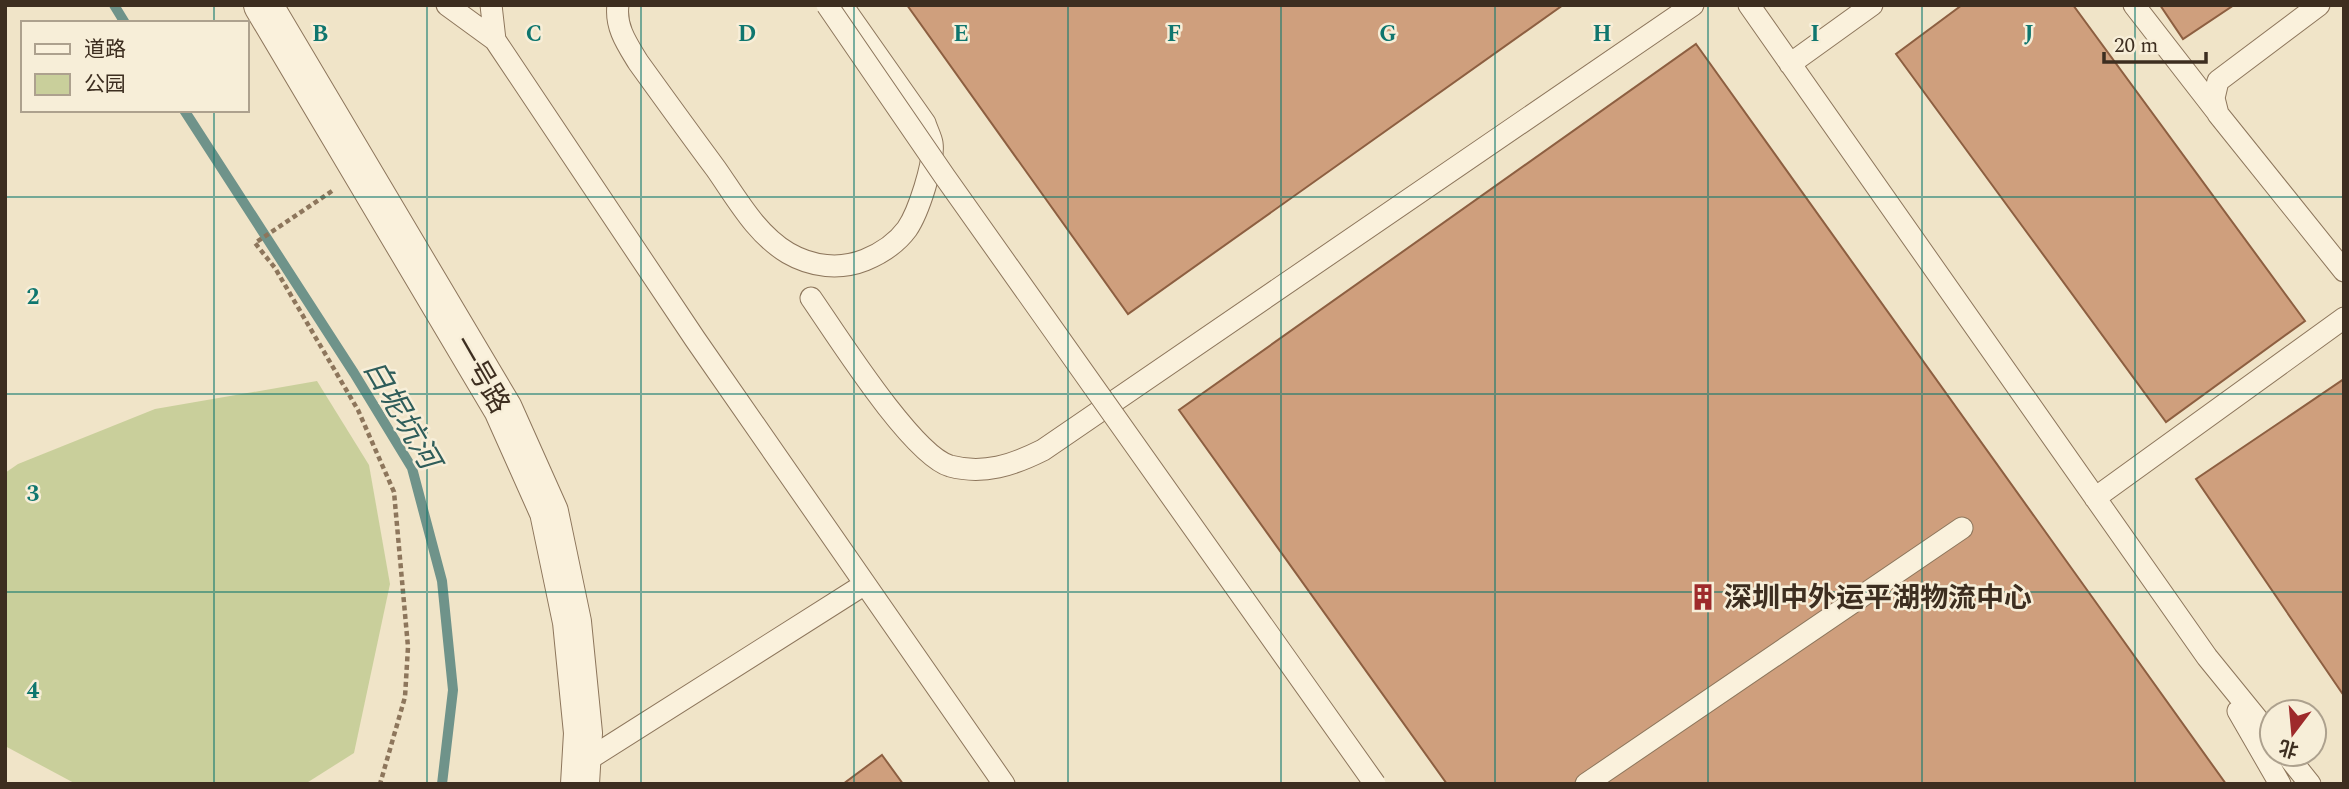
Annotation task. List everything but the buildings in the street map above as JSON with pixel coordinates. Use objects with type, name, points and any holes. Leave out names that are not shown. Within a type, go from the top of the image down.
[{"type":"street","name":"一号路","points":[[263,5],[503,409],[549,512],[572,622],[583,733],[580,774]]},
{"type":"lane","points":[[447,5],[495,40],[695,339],[1003,784]]},
{"type":"lane","points":[[491,5],[495,40]]},
{"type":"lane","points":[[618,5],[621,32],[638,62],[760,230],[788,253],[808,262],[849,266],[885,251],[900,239],[911,222],[927,174],[932,145],[925,123],[842,5]]},
{"type":"lane","points":[[827,5],[953,188],[1375,784]]},
{"type":"lane","points":[[811,298],[910,436],[947,465],[979,471],[1015,464],[1043,450],[1693,5]]},
{"type":"lane","points":[[1749,5],[2207,657],[2258,720]]},
{"type":"lane","points":[[1790,64],[1872,5]]},
{"type":"lane","points":[[2134,5],[2344,271]]},
{"type":"lane","points":[[2218,114],[2214,98],[2218,81],[2319,5]]},
{"type":"lane","points":[[2095,498],[2344,318]]},
{"type":"lane","points":[[1587,784],[1962,528]]},
{"type":"lane","points":[[580,774],[865,584]]},
{"type":"lane","points":[[2207,657],[2280,784]]},
{"type":"lane","points":[[2297,768],[2310,784]]},
{"type":"path","points":[[361,169],[325,197],[255,243],[275,268],[358,410],[394,492],[401,554],[407,659],[405,696],[380,784]]},
{"type":"green space","points":[[317,381],[369,465],[390,584],[354,753],[305,784],[76,784],[5,746],[5,473],[18,464],[155,409]]},
{"type":"waterway","name":"白坭坑河","points":[[114,5],[124,21]]},
{"type":"waterway","name":"白坭坑河","points":[[185,112],[354,373],[412,468],[442,581],[453,690],[442,784]]},
{"type":"place","name":"深圳中外运平湖物流中心","points":[[1703,597]]}]
